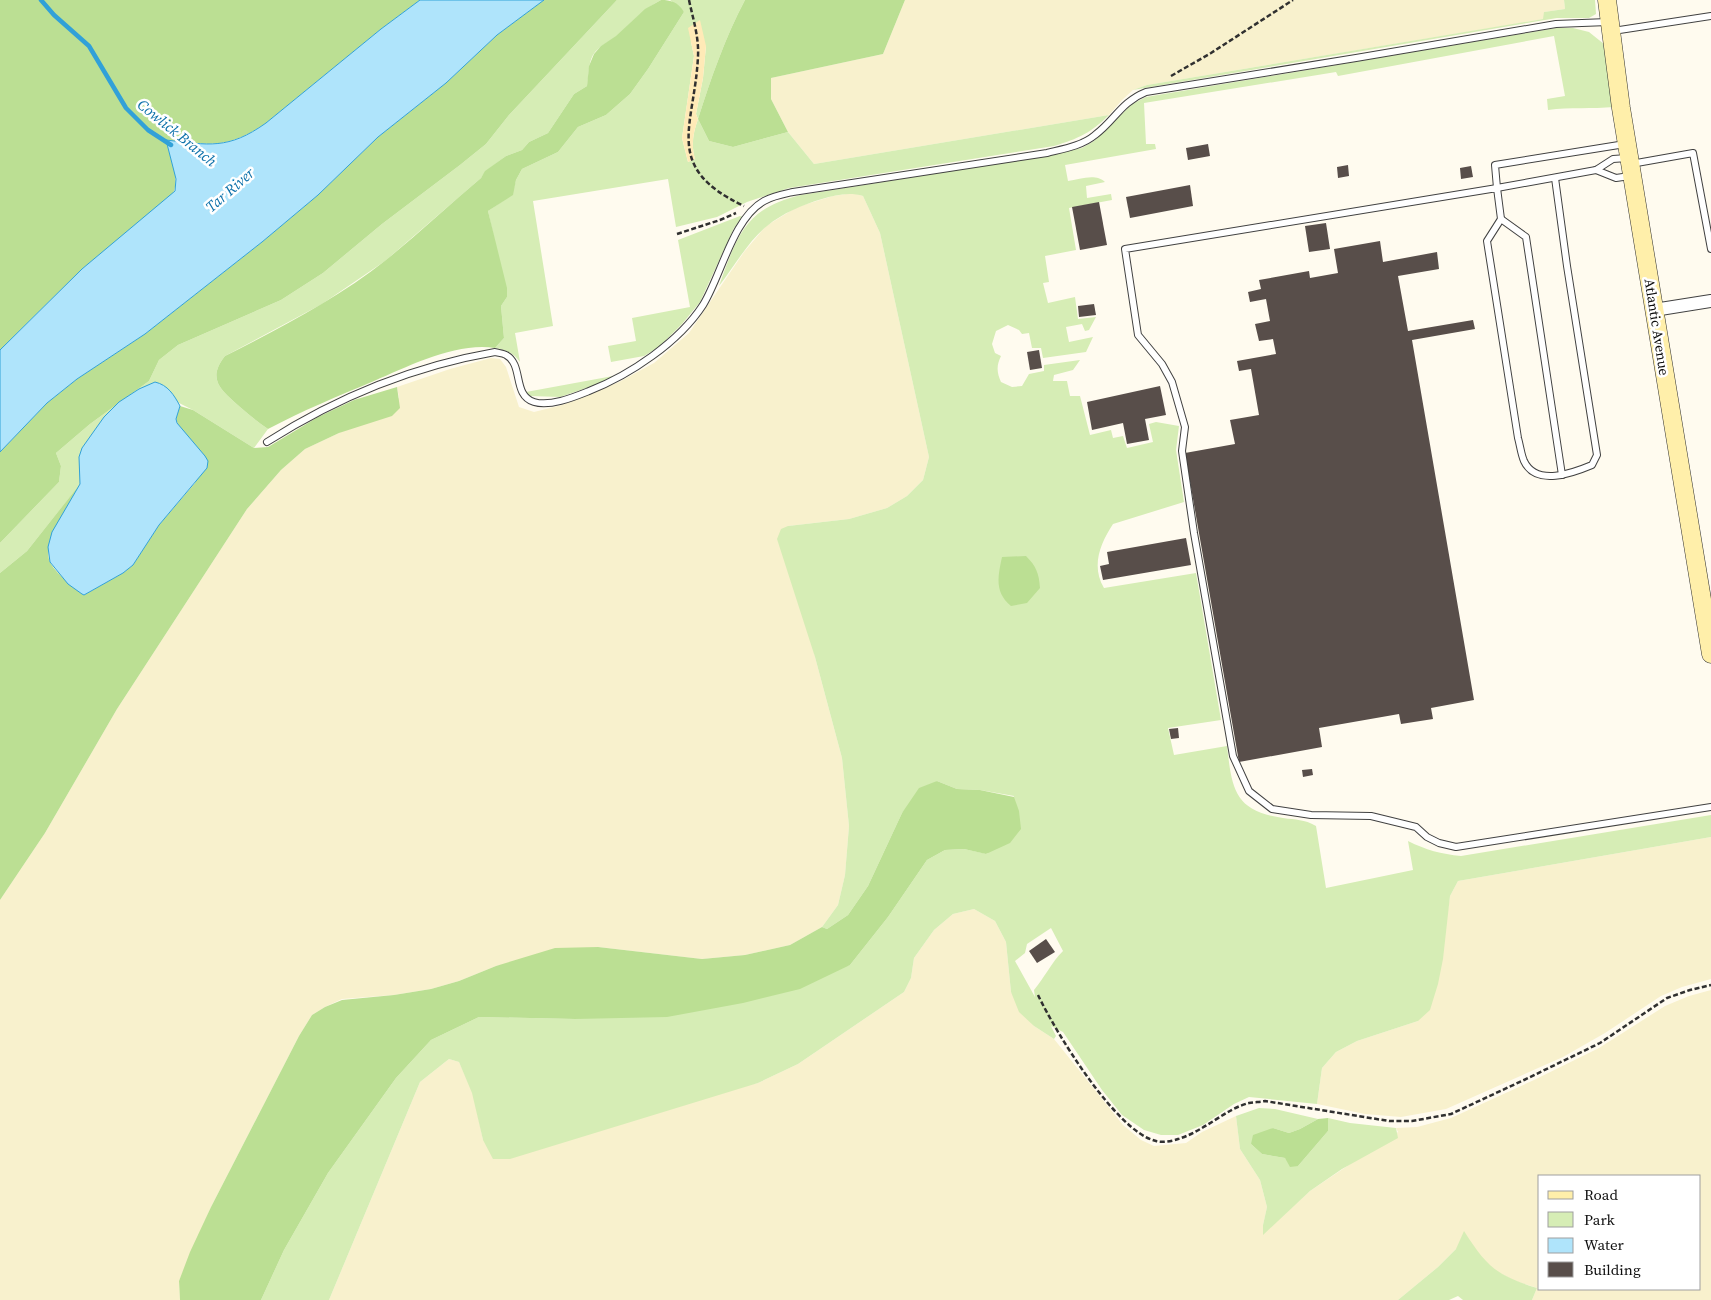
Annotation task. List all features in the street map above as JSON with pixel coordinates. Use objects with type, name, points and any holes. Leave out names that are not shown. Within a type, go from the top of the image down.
[{"type":"main road","name":"Atlantic Avenue","points":[[1607,0],[1629,160],[1711,654]]},
{"type":"street","points":[[1654,310],[1711,301]]},
{"type":"lane","points":[[267,442],[316,412],[370,388],[429,367],[486,353],[505,354],[510,358],[523,394],[533,402],[548,403],[579,395],[604,385],[643,362],[682,330],[703,304],[737,231],[750,214],[763,201],[793,192],[1047,153],[1066,148],[1095,136],[1133,97],[1146,92],[1556,24],[1610,27],[1711,16]]},
{"type":"lane","points":[[1555,178],[1597,455],[1592,465],[1570,474],[1547,476],[1532,471],[1524,462],[1518,438],[1487,242],[1501,219],[1495,165],[1629,160],[1694,154],[1711,249]]},
{"type":"lane","points":[[1629,160],[1614,159],[1596,170],[1555,178],[1125,249],[1138,335],[1162,364],[1172,382],[1185,427],[1182,451],[1192,524],[1233,756],[1249,792],[1272,809],[1311,815],[1371,816],[1416,827],[1433,840],[1456,847],[1711,807]]},
{"type":"lane","points":[[1596,170],[1616,178],[1629,160]]},
{"type":"lane","points":[[1501,219],[1526,237],[1562,475]]},
{"type":"path","points":[[678,234],[748,208],[723,195],[701,177],[691,158],[688,141],[698,55],[698,38],[689,0]]},
{"type":"path","points":[[1146,92],[1293,0]]},
{"type":"path","points":[[1038,995],[1074,1057],[1123,1120],[1156,1142],[1177,1140],[1197,1132],[1248,1103],[1265,1101],[1342,1115],[1389,1121],[1412,1121],[1451,1114],[1600,1043],[1667,998],[1711,985]]},
{"type":"shaded area","points":[[905,0],[1564,0],[1565,9],[1544,12],[1544,19],[1147,85],[1133,90],[1109,115],[814,164],[788,132],[771,99],[771,78],[883,54]]},
{"type":"shaded area","points":[[853,193],[863,196],[880,233],[929,457],[923,480],[907,496],[887,508],[849,519],[788,526],[815,657],[842,758],[849,826],[845,875],[838,905],[822,927],[790,945],[745,955],[702,959],[598,947],[496,966],[459,981],[431,989],[394,995],[342,999],[312,1015],[299,1036],[211,1207],[179,1281],[180,1300],[0,1300],[0,900],[45,833],[117,709],[247,509],[281,470],[305,449],[339,433],[399,398],[397,387],[450,369],[491,358],[500,359],[506,367],[519,407],[534,412],[562,405],[619,382],[654,363],[689,333],[744,252],[766,226],[797,207],[833,196]]},
{"type":"shaded area","points":[[1711,837],[1711,979],[1682,987],[1661,996],[1605,1033],[1563,1057],[1446,1109],[1401,1117],[1365,1114],[1317,1104],[1322,1068],[1336,1052],[1357,1041],[1418,1021],[1446,922],[1450,896],[1458,881]]},
{"type":"shaded area","points":[[974,909],[995,921],[1006,942],[1011,992],[1034,1026],[1054,1039],[1123,1125],[1141,1140],[1154,1146],[1186,1143],[1202,1132],[1236,1116],[1240,1149],[1260,1180],[1267,1207],[1263,1234],[1310,1191],[1398,1132],[1396,1128],[1417,1127],[1451,1118],[1599,1048],[1665,1006],[1689,996],[1711,990],[1711,1300],[1532,1300],[1537,1288],[1515,1281],[1492,1269],[1478,1253],[1456,1249],[1438,1267],[1398,1300],[329,1300],[420,1082],[449,1059],[459,1062],[473,1093],[483,1140],[758,1083],[798,1064],[904,992],[911,978],[914,958],[934,930],[953,914]]},
{"type":"green space","points":[[0,0],[420,0],[381,29],[266,123],[253,131],[229,141],[218,143],[207,144],[166,140],[175,177],[174,191],[171,197],[82,269],[0,350]]},
{"type":"green space","points":[[544,0],[617,0],[509,115],[486,144],[382,224],[323,273],[281,300],[178,345],[159,360],[149,381],[90,424],[56,453],[61,466],[59,482],[0,543],[0,452],[47,403],[77,379],[145,334],[262,242],[318,195],[378,137],[446,83],[497,35]]},
{"type":"green space","points":[[617,0],[661,0],[643,12],[618,35],[595,52],[590,62],[587,86],[574,94],[548,133],[529,142],[522,150],[506,156],[486,171],[481,178],[385,261],[322,304],[225,356],[219,364],[217,372],[217,378],[222,390],[250,416],[268,429],[254,448],[193,410],[173,400],[104,454],[27,551],[0,573],[0,543],[59,482],[61,466],[56,453],[90,424],[149,381],[159,360],[178,345],[281,300],[323,273],[382,224],[460,165],[486,144],[509,115]]},
{"type":"green space","points":[[661,0],[674,2],[684,12],[630,94],[606,115],[578,127],[558,152],[522,169],[516,180],[513,195],[488,211],[507,288],[507,297],[501,306],[504,338],[495,348],[465,349],[433,357],[320,404],[268,429],[227,396],[217,378],[219,364],[225,356],[308,312],[348,288],[398,250],[481,178],[485,171],[506,156],[522,150],[529,142],[548,133],[574,94],[587,86],[589,66],[594,54],[645,9]]},
{"type":"green space","points":[[670,0],[745,0],[719,58],[698,119],[709,141],[733,147],[788,132],[814,164],[1109,115],[1084,134],[1054,146],[789,188],[747,202],[717,217],[676,227],[668,179],[533,201],[553,326],[515,333],[520,362],[509,352],[495,348],[504,338],[501,306],[507,297],[488,211],[512,195],[516,180],[522,169],[558,152],[578,127],[606,115],[630,94],[684,12]],"holes":[[[691,42],[706,46],[703,78],[696,114],[698,119],[693,144],[695,159],[688,162],[682,138],[694,56]]]},
{"type":"green space","points":[[745,0],[905,0],[883,54],[771,78],[771,99],[788,132],[733,147],[709,141],[698,119],[719,58]]},
{"type":"green space","points":[[1564,0],[1595,0],[1596,14],[1589,18],[1557,18],[1133,90],[1147,85],[1543,19],[1544,12],[1565,9]]},
{"type":"green space","points":[[1556,28],[1573,28],[1589,32],[1604,44],[1614,107],[1548,110],[1547,99],[1565,96],[1554,36],[1338,76],[1336,72],[1144,103],[1146,144],[1155,144],[1156,149],[1065,165],[1068,181],[1093,177],[1105,182],[1086,186],[1087,198],[1111,194],[1112,200],[1069,208],[1076,250],[1045,256],[1049,282],[1043,283],[1048,303],[1075,297],[1078,319],[1096,317],[1089,330],[1085,331],[1082,324],[1066,327],[1069,342],[1093,337],[1086,352],[1043,358],[1041,348],[1032,348],[1029,333],[1022,334],[1019,330],[1008,325],[996,331],[992,344],[995,353],[1001,356],[998,369],[1001,382],[1012,387],[1022,386],[1029,374],[1044,371],[1044,365],[1080,360],[1073,370],[1054,375],[1053,381],[1067,381],[1070,396],[1080,396],[1090,435],[1111,430],[1113,438],[1123,436],[1127,448],[1153,442],[1149,424],[1156,422],[1179,426],[1176,450],[1184,502],[1113,524],[1104,539],[1099,555],[1098,572],[1100,580],[1104,588],[1196,573],[1221,720],[1168,728],[1174,755],[1227,746],[1234,786],[1238,796],[1245,803],[1254,810],[1267,815],[1304,821],[1316,826],[1326,888],[1413,870],[1408,841],[1434,851],[1461,856],[1711,815],[1711,837],[1458,881],[1450,896],[1443,959],[1438,984],[1430,1010],[1418,1021],[1357,1041],[1336,1052],[1322,1068],[1317,1104],[1249,1097],[1234,1104],[1203,1125],[1178,1135],[1161,1135],[1144,1130],[1122,1115],[1102,1090],[1063,1032],[1051,1026],[1056,1036],[1054,1039],[1034,1026],[1019,1012],[1011,992],[1006,942],[995,921],[974,909],[953,914],[934,930],[914,958],[911,978],[904,992],[798,1064],[758,1083],[510,1159],[493,1159],[483,1140],[472,1093],[459,1062],[449,1059],[420,1082],[329,1300],[261,1300],[284,1250],[328,1173],[396,1078],[431,1040],[479,1017],[575,1019],[850,965],[888,917],[927,860],[945,850],[964,849],[987,854],[1014,796],[980,790],[957,789],[937,781],[902,813],[868,886],[848,915],[827,929],[822,927],[838,905],[845,875],[849,826],[842,758],[815,657],[777,539],[781,529],[788,526],[849,519],[887,508],[907,496],[923,480],[929,457],[880,233],[863,196],[837,195],[815,201],[786,213],[760,232],[741,254],[719,286],[738,239],[746,227],[755,216],[782,201],[801,195],[1002,163],[1082,148],[1094,141],[1132,104],[1146,97]],"holes":[[[1051,928],[1063,951],[1034,990],[1035,997],[1015,961],[1025,953],[1027,944]]]},
{"type":"green space","points":[[740,216],[743,217],[734,228],[700,302],[682,324],[659,347],[644,356],[611,362],[608,346],[636,341],[632,318],[690,307],[678,240]]},
{"type":"green space","points":[[613,376],[607,381],[560,397],[530,396],[526,392]]},
{"type":"green space","points":[[397,387],[400,408],[392,416],[339,433],[305,449],[281,470],[247,509],[117,709],[45,833],[0,900],[0,573],[27,551],[80,484],[50,542],[49,557],[52,566],[65,580],[84,595],[123,573],[133,565],[159,525],[195,483],[205,456],[179,427],[176,419],[180,406],[193,410],[254,448],[268,447],[318,417],[354,400]]},
{"type":"green space","points":[[1026,556],[1036,570],[1040,588],[1027,603],[1011,606],[1002,595],[1000,589],[999,577],[1002,557]]},
{"type":"green space","points":[[937,781],[957,789],[980,790],[1014,797],[1019,811],[1021,829],[1010,843],[986,854],[964,849],[945,850],[927,860],[888,917],[850,965],[800,989],[743,1003],[667,1017],[575,1019],[479,1017],[431,1040],[396,1078],[328,1173],[284,1250],[261,1300],[180,1300],[179,1281],[190,1252],[211,1207],[299,1036],[312,1015],[342,1000],[431,989],[555,948],[598,947],[702,959],[745,955],[790,945],[822,927],[827,929],[848,915],[868,886],[902,813],[919,788]]},
{"type":"green space","points":[[1259,1108],[1275,1109],[1318,1119],[1289,1133],[1273,1128],[1251,1144],[1262,1154],[1285,1158],[1298,1166],[1328,1131],[1328,1118],[1350,1123],[1396,1128],[1398,1138],[1342,1169],[1310,1191],[1263,1235],[1267,1207],[1260,1180],[1240,1149],[1236,1116]]},
{"type":"green space","points":[[1328,1118],[1328,1131],[1298,1166],[1290,1167],[1285,1158],[1262,1154],[1251,1144],[1253,1135],[1273,1128],[1289,1133],[1318,1119]]},
{"type":"green space","points":[[1464,1231],[1479,1253],[1494,1268],[1512,1279],[1537,1288],[1532,1300],[1463,1300],[1458,1296],[1449,1300],[1398,1300],[1438,1267],[1456,1249]]},
{"type":"sand","points":[[700,20],[706,46],[703,78],[696,114],[698,119],[693,139],[695,159],[688,162],[682,138],[694,56],[688,28]]},
{"type":"water","name":"Tar River","points":[[420,0],[544,0],[497,35],[446,83],[378,137],[318,195],[262,242],[145,334],[77,379],[47,403],[0,452],[0,350],[82,269],[175,191],[176,179],[166,140],[218,144],[229,142],[253,132]]},
{"type":"water","points":[[155,382],[167,388],[180,406],[176,419],[177,423],[205,456],[208,461],[207,468],[159,525],[133,565],[123,573],[84,595],[68,584],[50,562],[48,547],[52,532],[80,484],[79,457],[82,448],[104,417],[119,402],[139,389]]},
{"type":"building","points":[[1208,144],[1210,156],[1188,160],[1186,148]]},
{"type":"building","points":[[1348,165],[1349,176],[1338,178],[1337,167]]},
{"type":"building","points":[[1471,166],[1473,177],[1461,179],[1460,168]]},
{"type":"building","points":[[1190,185],[1193,206],[1130,218],[1126,197]]},
{"type":"building","points":[[1099,202],[1107,245],[1080,250],[1072,207]]},
{"type":"building","points":[[1326,223],[1330,249],[1309,252],[1305,226]]},
{"type":"building","points":[[1380,241],[1383,262],[1437,252],[1439,269],[1398,276],[1408,331],[1473,320],[1475,329],[1412,340],[1474,700],[1431,708],[1433,719],[1401,724],[1399,714],[1319,728],[1322,747],[1239,762],[1185,453],[1235,444],[1230,420],[1259,415],[1251,369],[1239,371],[1237,361],[1276,354],[1273,339],[1259,341],[1255,324],[1270,321],[1266,299],[1250,302],[1248,292],[1261,289],[1259,280],[1309,271],[1310,278],[1338,273],[1334,249]]},
{"type":"building","points":[[1094,304],[1096,315],[1079,317],[1078,306]]},
{"type":"building","points":[[1039,350],[1042,368],[1030,370],[1027,352]]},
{"type":"building","points":[[1160,386],[1166,415],[1145,419],[1149,440],[1127,444],[1123,423],[1092,430],[1087,402]]},
{"type":"building","points":[[1186,538],[1191,565],[1103,580],[1100,566],[1109,564],[1107,552]]},
{"type":"building","points":[[1178,728],[1179,738],[1171,739],[1169,729]]},
{"type":"building","points":[[1312,769],[1313,775],[1303,777],[1302,770]]},
{"type":"building","points":[[1046,939],[1055,952],[1037,963],[1029,951]]},
{"type":"waterway","name":"Cowlick Branch","points":[[41,0],[54,15],[89,46],[126,108],[148,130],[171,145]]}]
